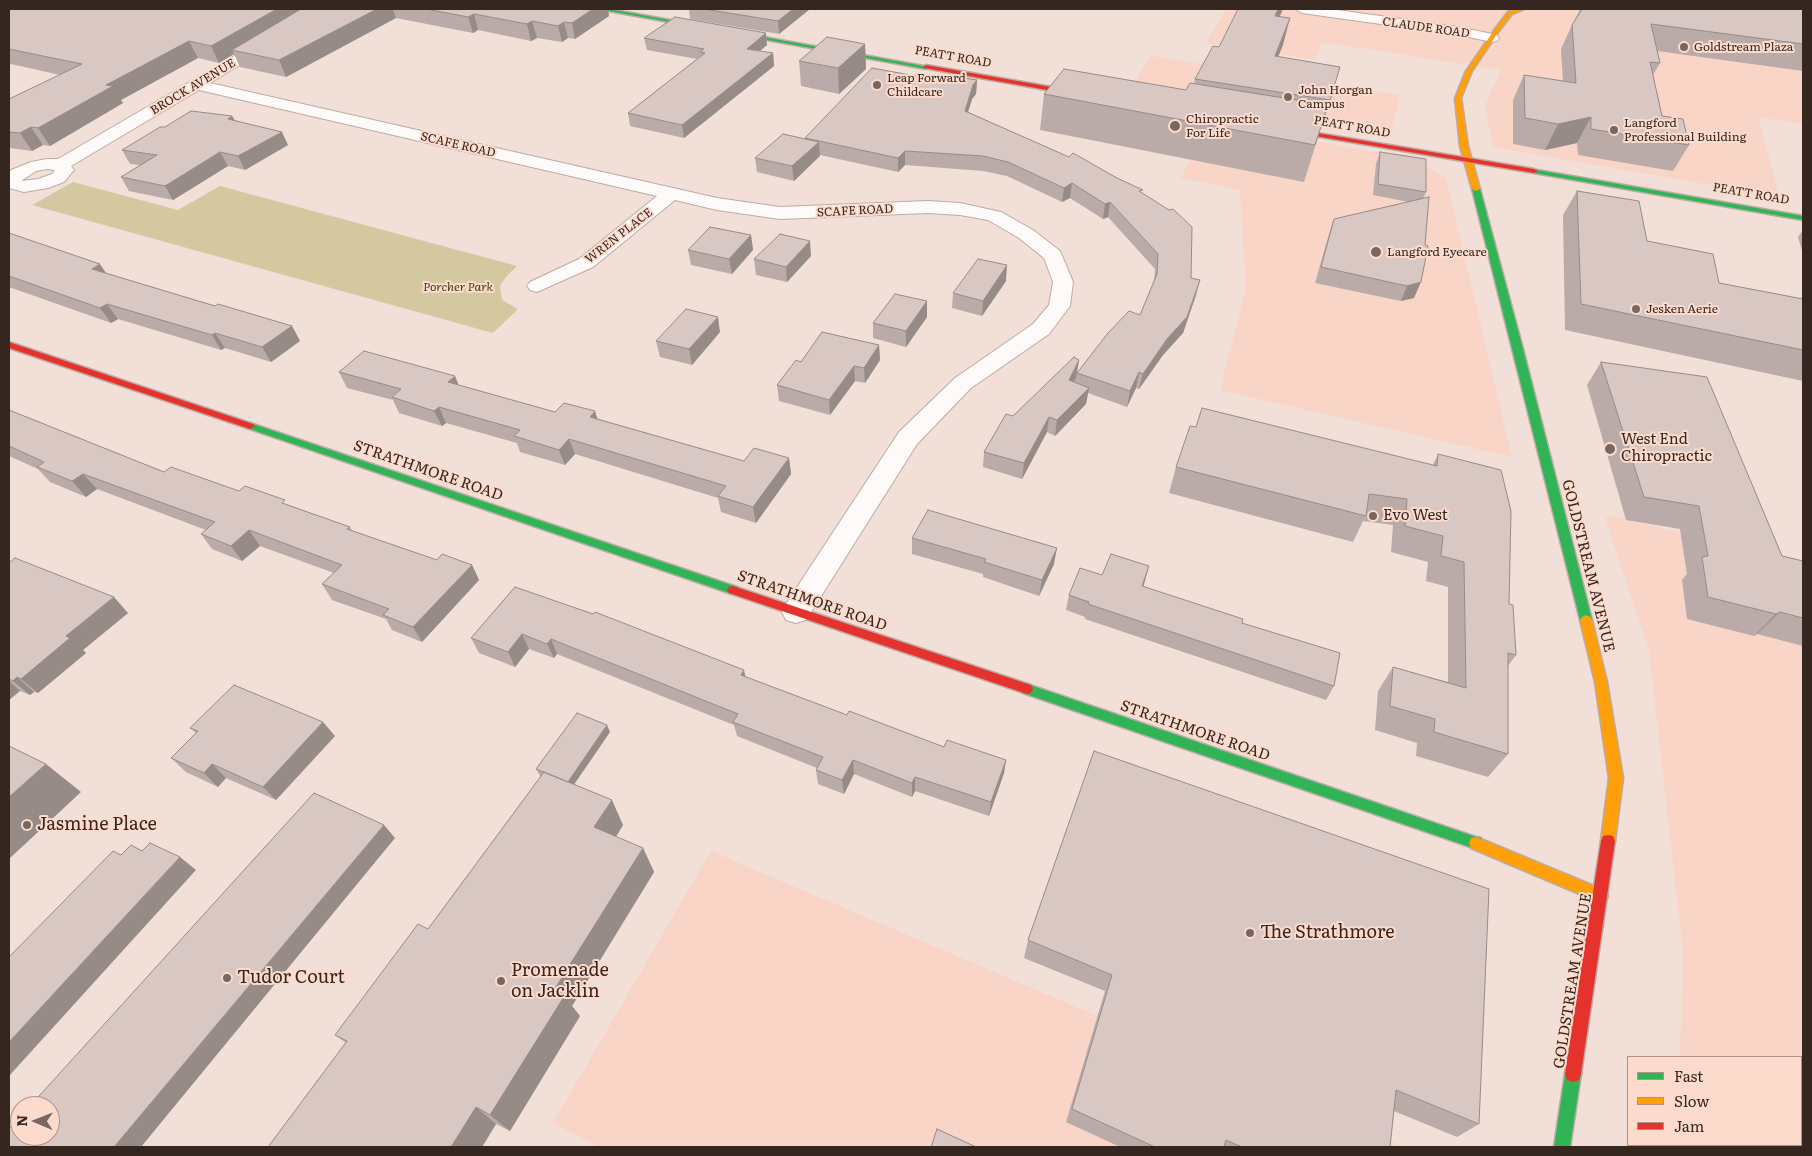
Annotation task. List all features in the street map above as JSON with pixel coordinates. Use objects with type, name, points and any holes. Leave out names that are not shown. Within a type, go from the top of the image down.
[{"type":"street","name":"BROCK AVENUE","points":[[17,178],[42,184],[58,178],[65,170],[60,165],[325,9]]},
{"type":"street","name":"PEATT ROAD","points":[[600,9],[1095,96]]},
{"type":"street","name":"CLAUDE ROAD","points":[[1302,9],[1459,31],[1492,38]]},
{"type":"street","name":"GOLDSTREAM AVENUE","points":[[1514,10],[1469,71],[1458,98],[1464,146],[1518,348],[1601,682],[1616,778],[1601,896],[1562,1147]]},
{"type":"street","name":"SCAFE ROAD","points":[[197,85],[671,194],[780,213],[928,207],[960,209],[994,216],[1026,234],[1053,255],[1063,282],[1059,306],[1041,329],[963,383],[908,438],[796,612]]},
{"type":"street","name":"PEATT ROAD","points":[[1270,127],[1803,218]]},
{"type":"street","points":[[9,199],[17,178]]},
{"type":"street","name":"WREN PLACE","points":[[537,286],[586,263],[671,194]]},
{"type":"street","name":"STRATHMORE ROAD","points":[[9,345],[1458,836],[1601,896]]},
{"type":"shaded area","points":[[1226,9],[1709,9],[1803,24],[1803,124],[1758,117],[1780,197],[1493,147],[1485,106],[1501,70],[1322,42],[1315,60],[1206,43]]},
{"type":"shaded area","points":[[1150,56],[1399,95],[1393,129],[1133,86]]},
{"type":"shaded area","points":[[1208,123],[1415,159],[1446,178],[1512,457],[1220,390],[1246,287],[1240,190],[1181,178]]},
{"type":"shaded area","points":[[1604,514],[1803,563],[1803,1147],[1677,1147],[1802,1146],[1802,1056],[1680,1056],[1683,952],[1649,651]]},
{"type":"shaded area","points":[[711,851],[1404,1147],[599,1147],[553,1123]]},
{"type":"green space","name":"Porcher Park","points":[[73,182],[178,210],[220,186],[517,266],[500,286],[502,300],[518,309],[493,333],[32,205]]},
{"type":"building","points":[[9,9],[277,9],[211,46],[189,41],[106,85],[113,86],[38,128],[31,127],[20,133],[9,132],[9,99],[82,64],[9,49]]},
{"type":"building","points":[[301,9],[377,9],[279,60],[232,50]]},
{"type":"building","points":[[426,9],[593,9],[572,23],[564,22],[558,26],[532,21],[527,24],[474,14],[468,17]]},
{"type":"building","points":[[704,9],[793,9],[778,21]]},
{"type":"building","points":[[1238,9],[1278,9],[1275,16],[1290,18],[1275,56],[1340,67],[1330,100],[1195,79],[1213,46],[1219,47]]},
{"type":"building","points":[[1582,9],[1803,9],[1803,44],[1651,24],[1660,63],[1650,62],[1662,116],[1683,119],[1689,145],[1591,129],[1591,117],[1558,124],[1525,118],[1524,75],[1576,83],[1572,25]]},
{"type":"building","points":[[675,17],[766,33],[747,49],[773,53],[682,125],[628,113],[705,53],[700,52],[704,49],[644,38]]},
{"type":"building","points":[[827,37],[865,44],[838,68],[799,61]]},
{"type":"building","points":[[872,68],[938,80],[943,75],[977,80],[973,85],[965,111],[1069,157],[1073,153],[1117,178],[1143,190],[1139,191],[1169,210],[1173,209],[1192,227],[1191,278],[1200,280],[1187,317],[1167,339],[1143,374],[1139,372],[1130,391],[1077,373],[1108,333],[1129,311],[1140,315],[1157,274],[1158,254],[1110,202],[1105,204],[1072,183],[1064,188],[1008,162],[983,156],[905,151],[898,158],[805,138]]},
{"type":"building","points":[[1064,69],[1186,90],[1190,83],[1328,105],[1315,145],[1044,94]]},
{"type":"building","points":[[191,111],[232,116],[228,119],[282,132],[238,156],[220,152],[165,186],[121,177],[157,155],[122,150]]},
{"type":"building","points":[[783,134],[819,142],[792,166],[755,158]]},
{"type":"building","points":[[1380,152],[1426,159],[1426,192],[1378,184]]},
{"type":"building","points":[[1577,191],[1639,201],[1647,241],[1713,254],[1719,283],[1803,299],[1803,350],[1581,304]]},
{"type":"building","points":[[1429,197],[1425,245],[1428,246],[1421,282],[1407,286],[1321,267],[1334,219]]},
{"type":"building","points":[[710,227],[751,235],[729,259],[688,250]]},
{"type":"building","points":[[9,233],[100,264],[92,269],[215,306],[218,304],[292,326],[262,347],[215,333],[212,335],[107,304],[100,308],[9,276]]},
{"type":"building","points":[[780,234],[810,241],[786,267],[754,259]]},
{"type":"building","points":[[978,259],[1007,265],[983,301],[953,293]]},
{"type":"building","points":[[895,294],[927,301],[906,331],[873,323]]},
{"type":"building","points":[[686,309],[718,317],[689,349],[656,341]]},
{"type":"building","points":[[822,332],[879,345],[864,368],[854,366],[829,400],[777,385],[796,360],[801,362]]},
{"type":"building","points":[[364,351],[455,376],[448,382],[555,412],[564,403],[595,411],[590,417],[744,461],[754,448],[789,458],[753,507],[718,496],[726,486],[569,439],[559,450],[514,436],[520,430],[439,407],[434,411],[392,397],[401,389],[339,372]]},
{"type":"building","points":[[1074,357],[1079,360],[1069,380],[1089,388],[1057,420],[1049,417],[1024,463],[984,452],[1006,414],[1013,416]]},
{"type":"building","points":[[1601,362],[1707,377],[1782,556],[1803,561],[1803,618],[1780,612],[1776,614],[1708,597],[1702,557],[1708,556],[1699,506],[1644,497]]},
{"type":"building","points":[[1202,408],[1437,466],[1438,454],[1501,470],[1511,511],[1509,604],[1513,605],[1516,655],[1508,653],[1508,754],[1434,732],[1435,719],[1390,706],[1393,667],[1466,688],[1464,562],[1441,556],[1443,536],[1405,526],[1407,499],[1369,494],[1366,516],[1176,467],[1190,426],[1196,427]]},
{"type":"building","points":[[9,410],[164,472],[171,467],[239,491],[245,486],[285,500],[282,503],[350,527],[347,529],[437,560],[442,554],[472,565],[413,627],[383,615],[389,609],[322,584],[342,565],[249,530],[231,546],[201,534],[215,522],[83,474],[72,481],[37,467],[44,462],[9,446]]},
{"type":"building","points":[[928,510],[1057,548],[1042,580],[984,562],[986,559],[912,538]]},
{"type":"building","points":[[1111,554],[1149,566],[1142,586],[1243,619],[1242,623],[1340,653],[1334,686],[1088,604],[1089,602],[1069,595],[1080,568],[1102,575]]},
{"type":"building","points":[[15,558],[114,597],[66,636],[70,638],[21,679],[17,677],[13,681],[9,679],[9,563]]},
{"type":"building","points":[[515,587],[593,614],[595,612],[744,670],[741,675],[847,715],[849,711],[944,747],[947,740],[1006,760],[991,802],[915,777],[912,783],[853,760],[842,780],[816,770],[823,757],[733,722],[738,714],[551,639],[547,644],[522,634],[508,652],[471,638]]},
{"type":"building","points":[[234,685],[323,722],[263,787],[212,764],[204,773],[171,758],[198,731],[190,728]]},
{"type":"building","points":[[577,713],[607,725],[568,782],[536,769]]},
{"type":"building","points":[[9,746],[46,764],[9,797]]},
{"type":"building","name":"The Strathmore","points":[[1094,751],[1489,889],[1479,1124],[1396,1090],[1390,1147],[1242,1147],[1226,1140],[1224,1147],[1155,1147],[1072,1109],[1112,975],[1028,940]]},
{"type":"building","name":"Promenade on Jacklin","points":[[544,772],[612,800],[594,827],[643,848],[554,990],[565,995],[490,1115],[476,1107],[451,1147],[268,1147],[347,1041],[335,1035],[418,924],[428,929]]},
{"type":"building","name":"Tudor Court","points":[[314,793],[384,825],[114,1147],[9,1147],[10,1128],[10,1146],[60,1146],[60,1096],[39,1096]]},
{"type":"building","points":[[150,843],[180,857],[9,1042],[9,957],[113,851],[121,855],[131,845],[142,851]]},
{"type":"building","points":[[937,1129],[976,1147],[931,1147]]},
{"type":"building","points":[[1739,1146],[1742,1147],[1710,1147]]},
{"type":"traffic: fast","points":[[601,9],[926,67]]},
{"type":"traffic: fast","points":[[1534,171],[1803,218]]},
{"type":"traffic: fast","points":[[1476,189],[1586,620]]},
{"type":"traffic: fast","points":[[250,426],[733,590]]},
{"type":"traffic: fast","points":[[1027,689],[1476,843]]},
{"type":"traffic: fast","points":[[1562,1147],[1573,1074]]},
{"type":"traffic: slow","points":[[1476,189],[1464,146],[1458,98],[1469,71],[1497,30],[1510,13],[1521,9]]},
{"type":"traffic: slow","points":[[1586,620],[1601,682],[1616,778],[1608,841]]},
{"type":"traffic: slow","points":[[1476,843],[1601,896]]},
{"type":"traffic: jam","points":[[926,67],[1086,95]]},
{"type":"traffic: jam","points":[[1281,129],[1534,171]]},
{"type":"traffic: jam","points":[[9,345],[250,426]]},
{"type":"traffic: jam","points":[[733,590],[1027,689]]},
{"type":"traffic: jam","points":[[1573,1074],[1608,841]]},
{"type":"place","name":"Goldstream Plaza","points":[[1684,47]]},
{"type":"place","name":"Leap Forward Childcare","points":[[877,85]]},
{"type":"place","name":"John Horgan Campus","points":[[1288,97]]},
{"type":"place","name":"Chiropractic For Life","points":[[1175,126]]},
{"type":"place","name":"Langford Professional Building","points":[[1614,130]]},
{"type":"place","name":"Langford Eyecare","points":[[1376,252]]},
{"type":"place","name":"Jesken Aerie","points":[[1636,309]]},
{"type":"place","name":"West End Chiropractic","points":[[1610,449]]},
{"type":"place","name":"Evo West","points":[[1373,516]]},
{"type":"place","name":"Jasmine Place","points":[[27,825]]},
{"type":"place","name":"The Strathmore","points":[[1250,933]]},
{"type":"place","name":"Tudor Court","points":[[227,978]]},
{"type":"place","name":"Promenade on Jacklin","points":[[501,981]]}]
